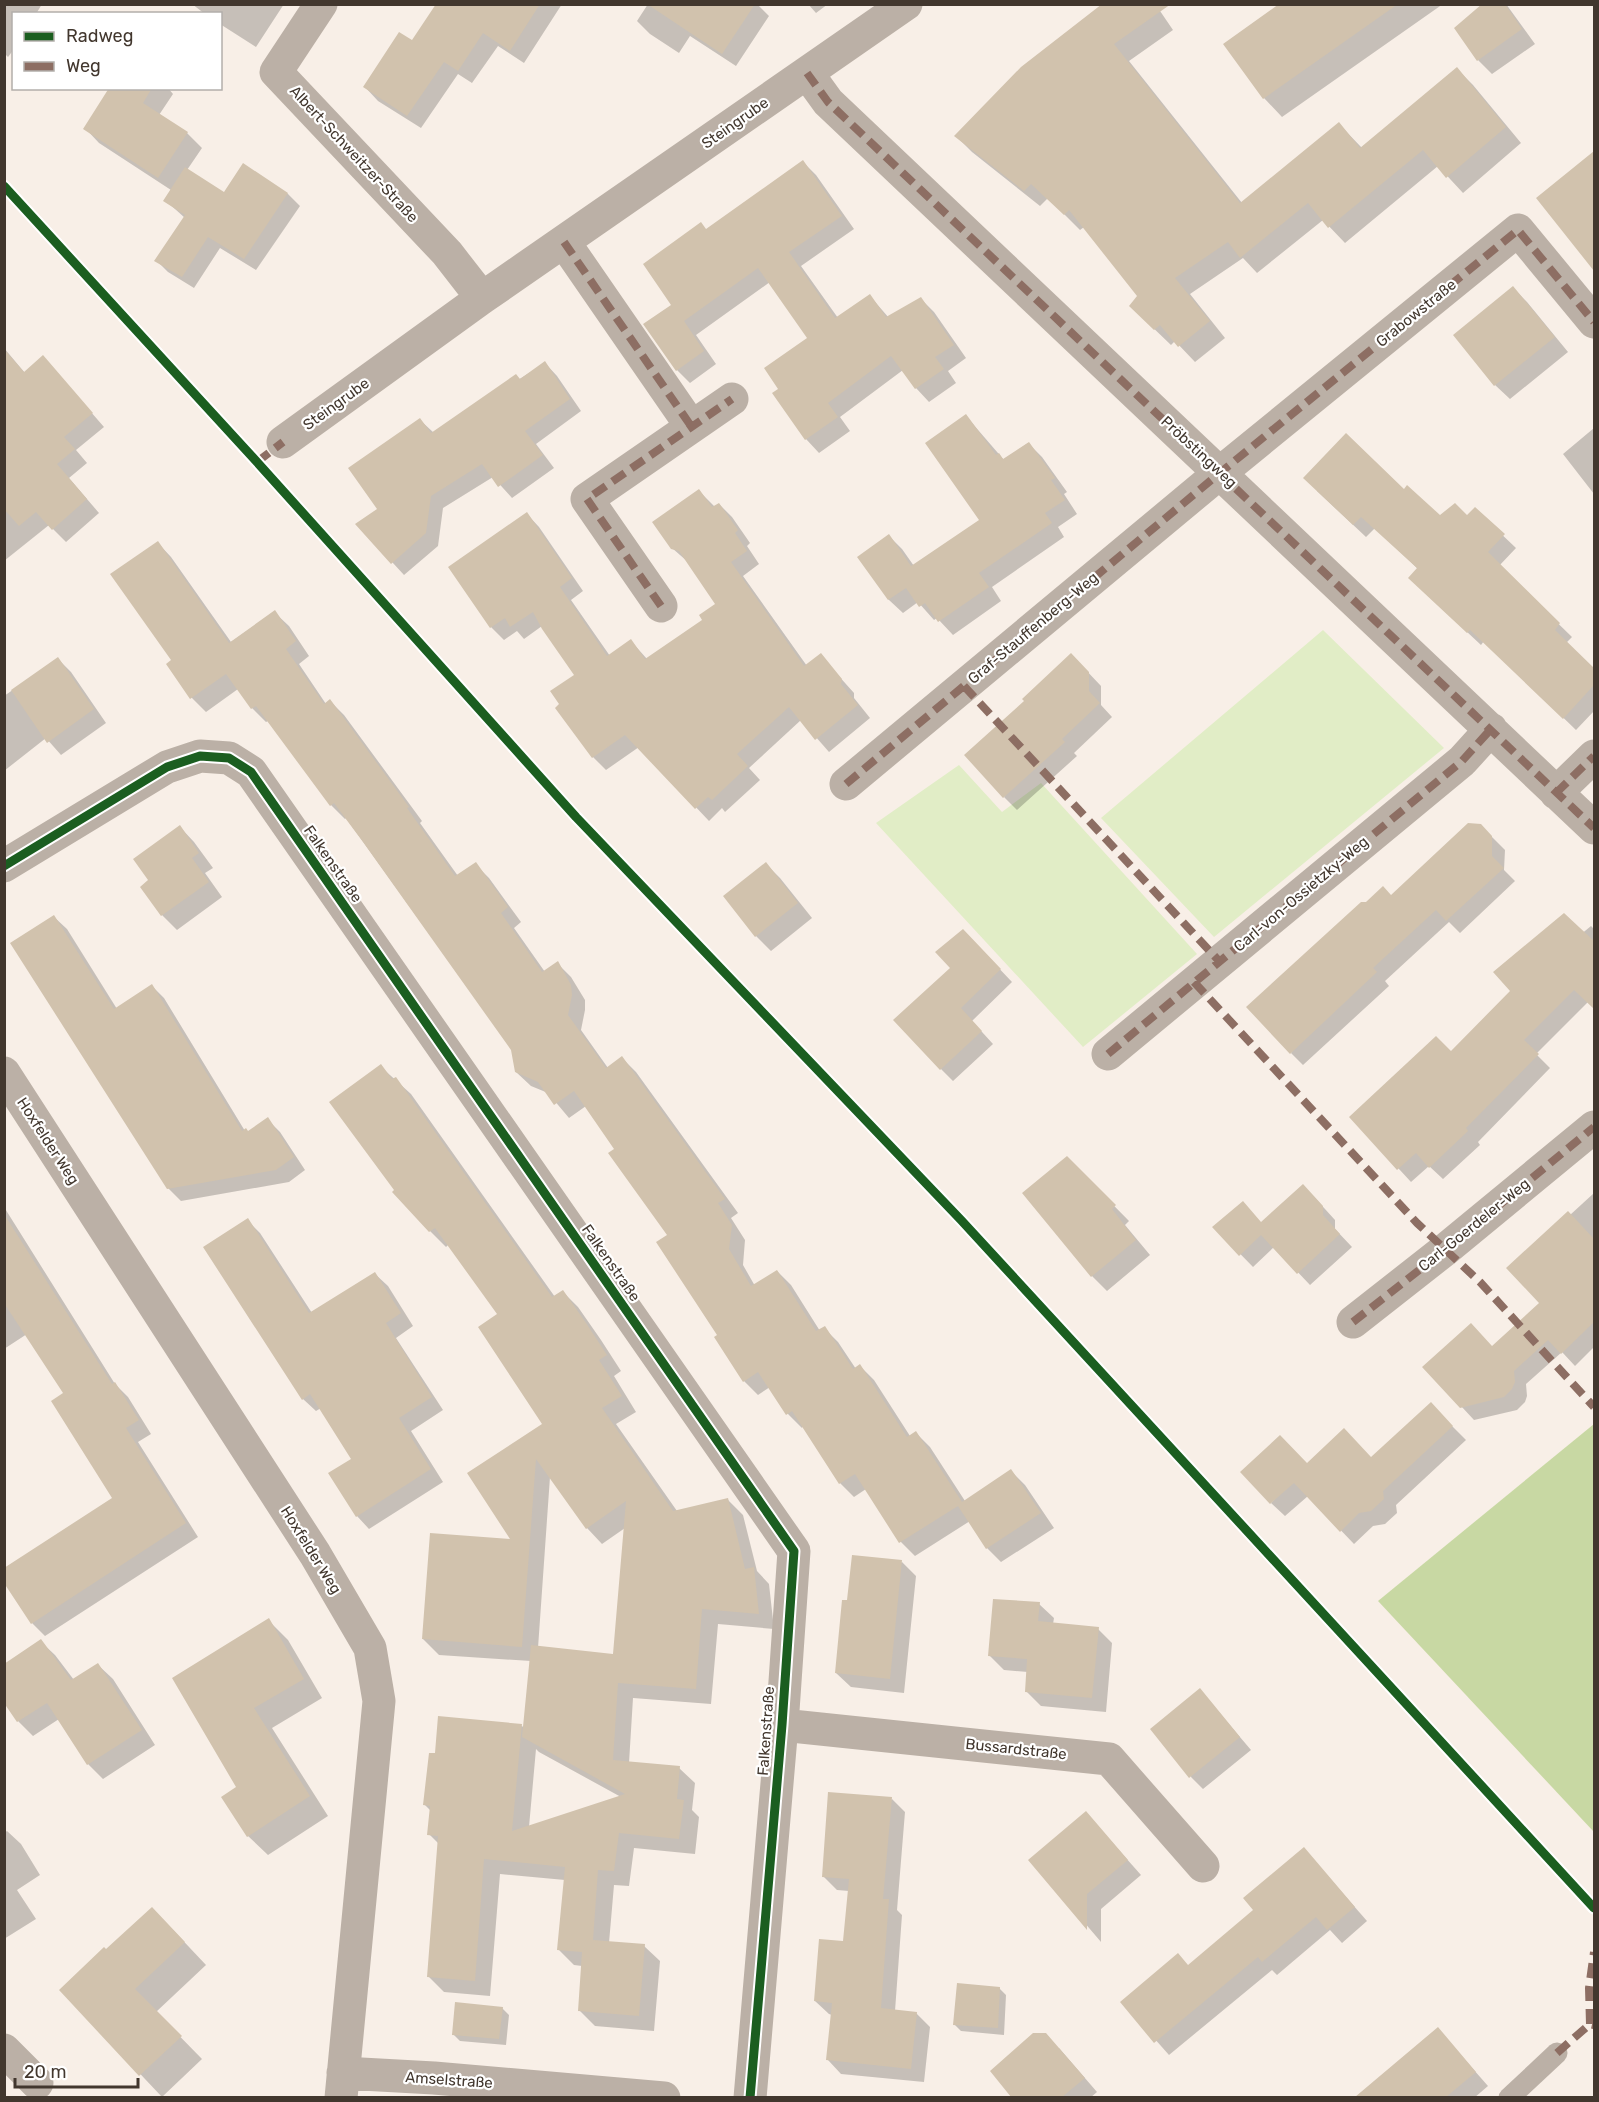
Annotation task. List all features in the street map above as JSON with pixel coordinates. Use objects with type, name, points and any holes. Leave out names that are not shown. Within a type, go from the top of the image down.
[{"type":"street","name":"Albert-Schweitzer-Straße","points":[[321,4],[276,72],[447,254],[483,298]]},
{"type":"street","name":"Steingrube","points":[[284,442],[483,298],[906,4]]},
{"type":"street","name":"Pröbstingweg","points":[[807,73],[828,102],[1594,828]]},
{"type":"street","name":"Grabowstraße","points":[[1221,472],[1518,230],[1594,322]]},
{"type":"street","points":[[564,242],[691,426]]},
{"type":"street","points":[[661,606],[587,499],[732,399]]},
{"type":"street","name":"Graf-Stauffenberg-Weg","points":[[846,784],[1221,472]]},
{"type":"street","name":"Carl-von-Ossietzky-Weg","points":[[1108,1054],[1462,761],[1491,729]]},
{"type":"street","name":"Falkenstraße","points":[[4,866],[167,766],[200,756],[229,758],[251,772],[794,1551],[782,1725],[750,2097]]},
{"type":"street","points":[[1556,793],[1594,756]]},
{"type":"street","name":"Hoxfelder Weg","points":[[4,1073],[315,1554],[370,1648],[379,1701],[342,2085]]},
{"type":"street","name":"Carl-Goerdeler-Weg","points":[[1353,1322],[1455,1242],[1594,1127]]},
{"type":"street","name":"Bussardstraße","points":[[782,1725],[1109,1759],[1203,1866]]},
{"type":"street","points":[[4,2050],[38,2092]]},
{"type":"street","name":"Amselstraße","points":[[342,2085],[434,2078],[664,2097]]},
{"type":"lane","points":[[1509,2097],[1557,2053]]},
{"type":"green space","points":[[1323,630],[1444,748],[1214,937],[1101,818]]},
{"type":"green space","points":[[959,765],[1002,812],[1041,783],[1197,954],[1083,1047],[876,823]]},
{"type":"green space","points":[[1594,1424],[1594,1832],[1378,1601]]},
{"type":"building","points":[[436,4],[540,4],[510,51],[483,33],[458,71],[444,62],[407,116],[363,87],[399,32],[412,40]]},
{"type":"building","points":[[647,4],[755,4],[722,54]]},
{"type":"building","points":[[1102,4],[1171,4],[1114,44],[1240,203],[1339,122],[1360,148],[1457,67],[1506,127],[1446,178],[1423,150],[1328,228],[1308,203],[1240,258],[1228,242],[1175,278],[1210,321],[1178,347],[1160,325],[1154,330],[1129,306],[1137,296],[1069,210],[1064,215],[1031,184],[1024,191],[954,136],[1021,67]]},
{"type":"building","points":[[1279,4],[1398,4],[1263,99],[1223,44]]},
{"type":"building","points":[[1482,4],[1505,4],[1522,29],[1477,61],[1454,28]]},
{"type":"building","points":[[108,90],[151,90],[143,103],[188,132],[158,178],[83,129]]},
{"type":"building","points":[[1594,151],[1594,271],[1536,198]]},
{"type":"building","points":[[803,160],[842,216],[789,252],[835,318],[870,294],[886,317],[921,297],[954,345],[935,357],[944,369],[915,389],[891,356],[828,403],[838,417],[805,440],[772,393],[778,389],[764,368],[807,338],[758,268],[684,321],[704,351],[676,371],[643,324],[671,305],[643,264],[701,222],[706,229]]},
{"type":"building","points":[[243,163],[288,193],[244,259],[208,237],[182,277],[154,261],[185,215],[163,201],[185,167],[224,192]]},
{"type":"building","points":[[1513,286],[1555,337],[1494,386],[1453,335]]},
{"type":"building","points":[[4,349],[24,372],[43,355],[93,413],[64,437],[75,449],[57,464],[87,499],[52,530],[36,512],[19,526],[4,509]]},
{"type":"building","points":[[545,361],[570,399],[525,431],[543,455],[498,487],[482,464],[431,496],[426,533],[391,564],[355,524],[377,509],[348,468],[420,418],[431,433],[516,374],[520,379]]},
{"type":"building","points":[[966,414],[996,455],[999,453],[1003,459],[1029,442],[1055,478],[1051,480],[1065,500],[1045,513],[1052,523],[979,573],[989,587],[938,622],[925,603],[919,607],[906,588],[888,600],[857,557],[889,534],[911,566],[979,520],[925,443]]},
{"type":"building","points":[[1346,433],[1404,489],[1407,485],[1440,515],[1455,503],[1467,515],[1475,507],[1505,534],[1488,552],[1560,623],[1555,630],[1594,668],[1594,685],[1563,719],[1470,630],[1467,633],[1408,578],[1417,568],[1361,517],[1353,525],[1303,478]]},
{"type":"building","points":[[699,489],[712,507],[719,503],[738,530],[735,533],[747,551],[731,562],[804,666],[821,653],[842,679],[841,684],[858,705],[815,740],[789,707],[737,754],[748,766],[712,800],[708,797],[695,809],[625,735],[592,758],[555,708],[559,704],[550,691],[574,675],[533,612],[510,627],[505,618],[490,628],[448,567],[527,512],[572,578],[560,587],[607,656],[631,639],[645,659],[702,620],[699,615],[715,604],[679,551],[671,549],[652,522]]},
{"type":"building","points":[[158,541],[229,643],[275,610],[296,641],[286,649],[324,704],[330,699],[409,807],[407,808],[455,876],[476,862],[508,907],[501,913],[542,972],[558,961],[571,985],[572,995],[568,1015],[606,1068],[622,1056],[725,1199],[718,1203],[732,1225],[729,1249],[751,1286],[777,1270],[816,1331],[825,1326],[853,1369],[860,1364],[907,1437],[916,1431],[962,1502],[1011,1469],[1041,1513],[986,1549],[958,1506],[899,1543],[855,1474],[839,1484],[792,1411],[786,1415],[758,1372],[743,1382],[714,1337],[717,1335],[656,1242],[667,1235],[608,1153],[614,1149],[574,1091],[554,1105],[538,1082],[515,1072],[511,1050],[363,842],[334,803],[330,806],[256,706],[251,709],[226,674],[190,699],[166,664],[171,660],[110,574]]},
{"type":"building","points":[[1071,653],[1089,672],[1089,691],[1100,703],[1062,739],[1065,742],[1003,798],[964,755],[1024,701],[1022,699]]},
{"type":"building","points":[[58,657],[94,709],[47,743],[11,690]]},
{"type":"building","points":[[1468,823],[1481,824],[1492,836],[1492,856],[1504,868],[1446,921],[1436,910],[1373,968],[1377,972],[1290,1054],[1246,1007],[1361,902],[1366,902],[1383,886],[1391,895]]},
{"type":"building","points":[[180,825],[199,853],[192,858],[209,882],[161,916],[140,887],[148,880],[133,859]]},
{"type":"building","points":[[766,862],[798,903],[755,937],[723,896]]},
{"type":"building","points":[[1564,913],[1594,941],[1594,1009],[1574,990],[1524,1040],[1539,1054],[1466,1128],[1468,1131],[1429,1168],[1416,1153],[1397,1170],[1349,1117],[1436,1036],[1451,1051],[1510,991],[1493,972]]},
{"type":"building","points":[[54,915],[114,1009],[152,984],[242,1131],[246,1128],[248,1131],[268,1117],[294,1157],[276,1170],[167,1189],[10,943]]},
{"type":"building","points":[[963,929],[1001,969],[961,1008],[982,1031],[940,1070],[893,1020],[950,968],[935,952]]},
{"type":"building","points":[[381,1064],[392,1079],[396,1077],[552,1297],[563,1290],[607,1355],[599,1360],[622,1396],[602,1408],[673,1511],[728,1498],[745,1569],[754,1567],[759,1614],[702,1609],[696,1689],[618,1683],[613,1760],[680,1766],[677,1799],[684,1800],[679,1839],[619,1833],[614,1871],[598,1870],[593,1940],[645,1944],[639,2016],[578,2011],[582,1952],[557,1950],[565,1867],[484,1859],[475,1981],[427,1977],[438,1836],[427,1835],[430,1806],[423,1805],[429,1753],[435,1753],[438,1716],[522,1724],[512,1831],[625,1794],[522,1737],[531,1645],[613,1654],[626,1501],[586,1529],[536,1459],[522,1647],[422,1639],[430,1533],[510,1539],[467,1473],[542,1424],[478,1327],[497,1314],[435,1228],[429,1232],[392,1192],[394,1190],[329,1102]]},
{"type":"building","points":[[1067,1156],[1116,1205],[1112,1209],[1136,1240],[1091,1277],[1022,1193]]},
{"type":"building","points":[[1303,1184],[1323,1206],[1323,1215],[1340,1234],[1297,1274],[1261,1235],[1239,1256],[1212,1227],[1243,1201],[1261,1222]]},
{"type":"building","points":[[1568,1211],[1594,1239],[1594,1322],[1561,1354],[1548,1340],[1514,1371],[1515,1382],[1504,1397],[1460,1408],[1422,1367],[1471,1323],[1492,1346],[1539,1303],[1506,1268]]},
{"type":"building","points":[[4,1214],[112,1384],[115,1382],[139,1420],[126,1428],[186,1523],[31,1624],[4,1583],[4,1568],[112,1498],[51,1401],[63,1393],[4,1303]]},
{"type":"building","points":[[248,1218],[309,1313],[375,1272],[401,1313],[386,1323],[432,1397],[399,1418],[431,1469],[356,1517],[328,1473],[351,1459],[310,1394],[302,1400],[203,1247]]},
{"type":"building","points":[[1431,1402],[1453,1426],[1383,1491],[1384,1499],[1371,1511],[1359,1513],[1340,1532],[1294,1483],[1270,1504],[1240,1472],[1280,1435],[1307,1463],[1344,1428],[1371,1457]]},
{"type":"building","points":[[852,1555],[902,1560],[890,1679],[835,1673],[842,1600],[847,1600]]},
{"type":"building","points":[[993,1599],[1040,1602],[1038,1621],[1099,1627],[1092,1698],[1025,1692],[1027,1659],[988,1656]]},
{"type":"building","points":[[269,1618],[304,1679],[254,1708],[310,1796],[247,1837],[221,1797],[236,1787],[172,1678]]},
{"type":"building","points":[[41,1639],[71,1680],[98,1663],[142,1730],[87,1765],[47,1703],[17,1722],[4,1703],[4,1664]]},
{"type":"building","points":[[1200,1688],[1240,1737],[1189,1778],[1150,1729]]},
{"type":"building","points":[[828,1792],[892,1797],[883,1899],[889,1899],[881,2008],[917,2012],[911,2069],[826,2060],[832,2003],[814,2001],[819,1939],[843,1941],[849,1879],[822,1877]]},
{"type":"building","points":[[1086,1811],[1128,1860],[1087,1894],[1087,1930],[1028,1860]]},
{"type":"building","points":[[1304,1847],[1355,1907],[1327,1930],[1316,1917],[1262,1962],[1258,1957],[1154,2043],[1120,2002],[1178,1953],[1188,1965],[1253,1910],[1243,1898]]},
{"type":"building","points":[[152,1907],[185,1942],[135,1989],[182,2036],[139,2076],[59,1990],[104,1947],[106,1949]]},
{"type":"building","points":[[957,1983],[1000,1987],[998,2028],[953,2025]]},
{"type":"building","points":[[455,2002],[503,2007],[499,2039],[452,2035]]},
{"type":"building","points":[[1438,2027],[1476,2072],[1446,2097],[1355,2097]]},
{"type":"building","points":[[1033,2033],[1046,2033],[1085,2078],[1062,2097],[1011,2097],[990,2071]]},
{"type":"marked path","points":[[807,73],[828,102],[1594,828]]},
{"type":"marked path","points":[[846,784],[1221,472],[1518,230],[1594,322]]},
{"type":"marked path","points":[[564,242],[691,426]]},
{"type":"marked path","points":[[661,606],[587,499],[732,399]]},
{"type":"marked path","points":[[257,462],[283,442]]},
{"type":"marked path","points":[[964,686],[1219,961]]},
{"type":"marked path","points":[[1108,1054],[1462,761],[1491,729]]},
{"type":"marked path","points":[[1556,793],[1594,756]]},
{"type":"marked path","points":[[1194,982],[1417,1223],[1480,1282],[1594,1407]]},
{"type":"marked path","points":[[1353,1322],[1594,1127]]},
{"type":"marked path","points":[[1590,2024],[1589,1988],[1594,1952]]},
{"type":"marked path","points":[[1557,2053],[1590,2024],[1594,2025]]},
{"type":"cycle path","points":[[4,186],[257,462],[576,817],[961,1220],[1594,1908]]},
{"type":"cycle path","points":[[4,866],[167,767],[200,756],[229,758],[251,772],[794,1551],[782,1725],[750,2098]]}]
